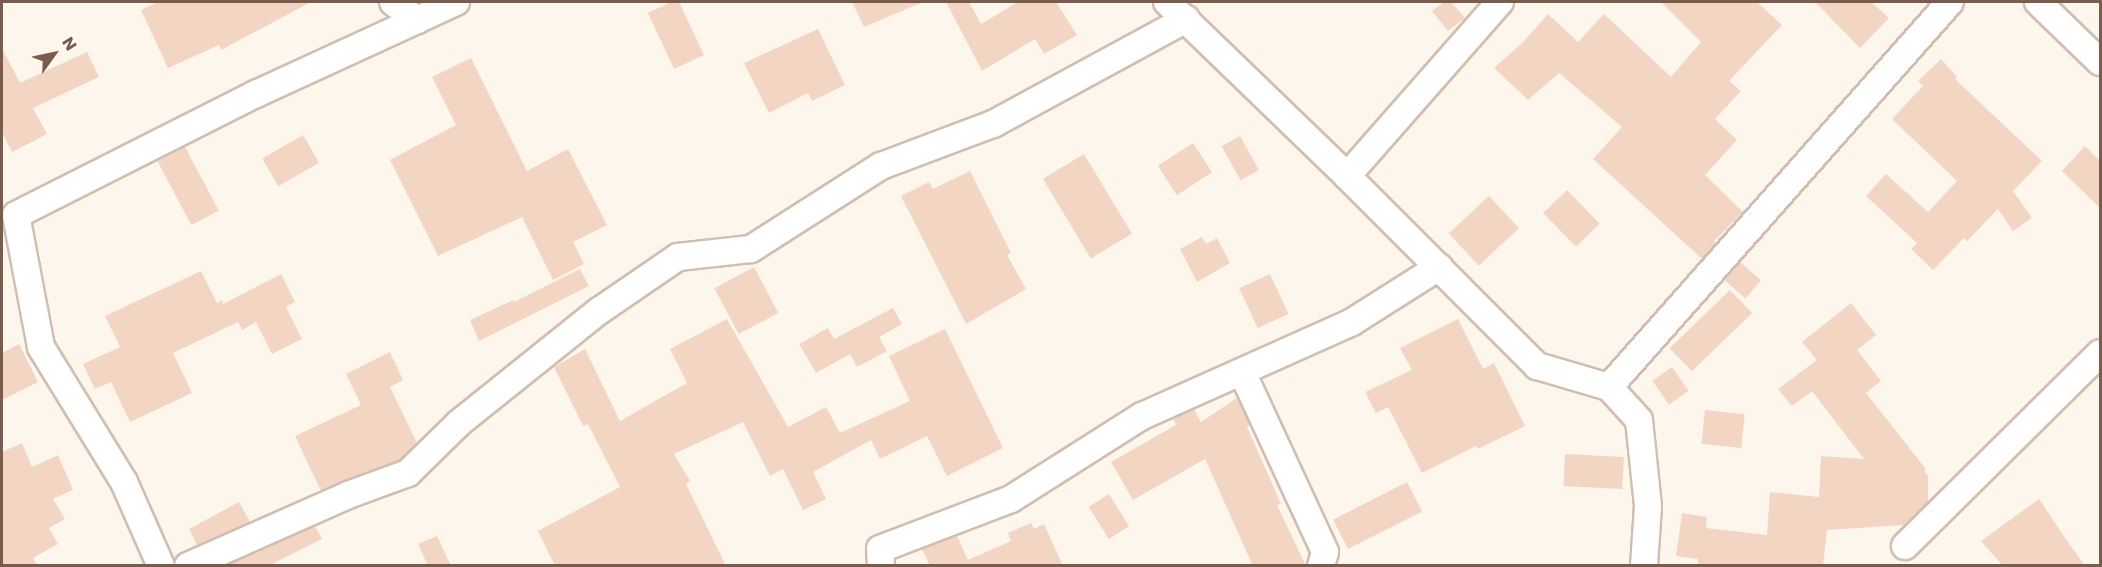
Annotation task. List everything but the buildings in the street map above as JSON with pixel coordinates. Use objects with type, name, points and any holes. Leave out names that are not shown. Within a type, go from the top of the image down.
[{"type":"street","points":[[393,2],[417,20]]},
{"type":"street","points":[[161,566],[124,482],[41,347],[9,218],[256,94],[456,2]]},
{"type":"street","points":[[1167,2],[1347,176],[1537,366],[1609,387],[1639,420],[1648,506],[1644,566]]},
{"type":"street","points":[[1347,176],[1500,2]]},
{"type":"street","points":[[1609,387],[1950,2]]},
{"type":"street","points":[[2038,2],[2100,62]]},
{"type":"street","points":[[188,566],[348,495],[408,473],[459,423],[599,311],[678,257],[751,249],[881,166],[993,124],[1186,19]]},
{"type":"street","points":[[881,566],[880,549],[1011,499],[1142,416],[1352,322],[1439,267]]},
{"type":"street","points":[[1905,546],[2100,353]]},
{"type":"street","points":[[1242,372],[1325,552],[1321,566]]}]
